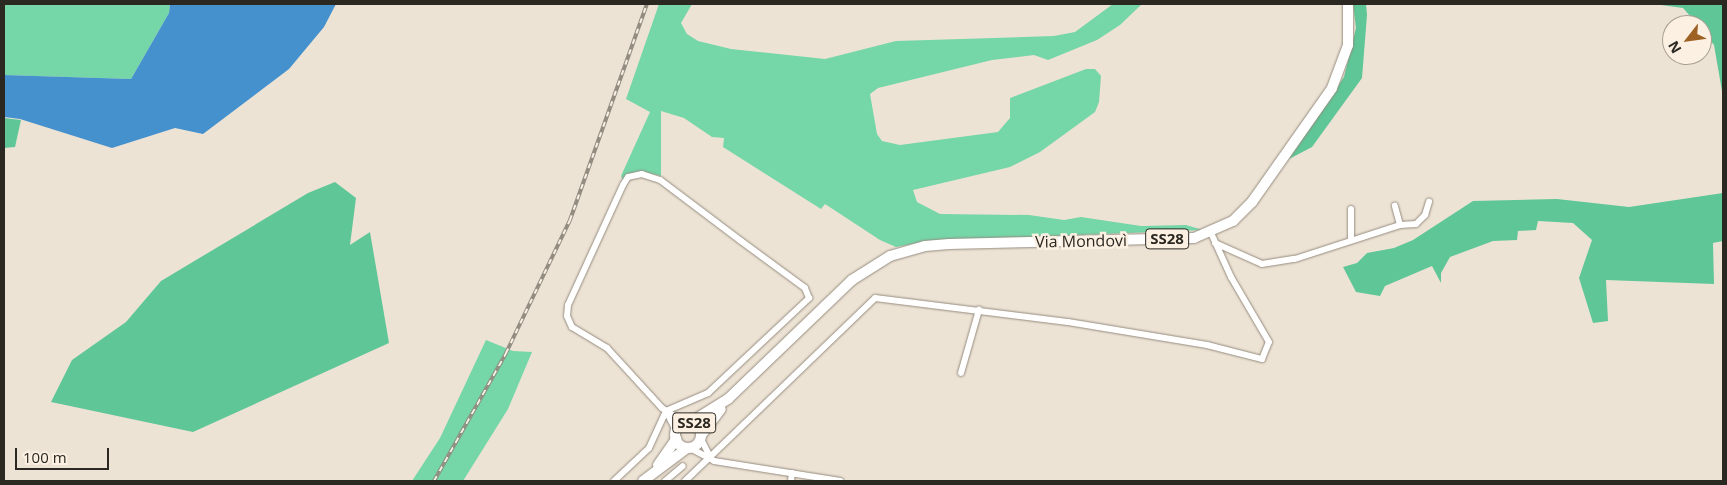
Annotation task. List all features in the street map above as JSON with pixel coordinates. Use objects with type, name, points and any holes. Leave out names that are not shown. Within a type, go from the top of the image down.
[{"type":"main road","name":"Via Mondovì","points":[[701,436],[728,399],[852,280],[890,256],[909,250],[948,244],[1178,239],[1211,233],[1233,221],[1252,202],[1332,88],[1345,56],[1350,21],[1348,4]]},
{"type":"main road","name":"Via Mondovì","points":[[688,422],[728,399]]},
{"type":"main road","name":"SS28","points":[[688,422],[698,426],[701,436],[645,480],[676,435],[688,422]]},
{"type":"main road","name":"SS28","points":[[676,435],[688,448]]},
{"type":"street","points":[[614,481],[649,448],[666,411],[708,393],[809,298],[809,294],[660,180],[642,174],[628,177],[568,305],[567,316],[572,327],[607,348],[666,411],[688,422]]},
{"type":"street","points":[[1215,243],[1262,264],[1302,257],[1351,239],[1400,226],[1416,224],[1425,215],[1429,202]]},
{"type":"street","points":[[1395,206],[1400,226]]},
{"type":"street","points":[[1351,209],[1351,239]]},
{"type":"street","points":[[685,481],[875,298],[904,304],[979,310],[1160,337],[1262,359],[1269,342],[1235,285],[1211,233]]},
{"type":"street","points":[[960,373],[979,310]]},
{"type":"street","points":[[666,411],[676,435]]},
{"type":"street","points":[[701,436],[710,457]]},
{"type":"street","points":[[688,448],[710,457],[840,481]]},
{"type":"street","points":[[665,481],[683,466]]},
{"type":"street","points":[[791,481],[792,473]]},
{"type":"green space","points":[[4,4],[170,4],[169,13],[131,79],[4,75]]},
{"type":"green space","points":[[659,4],[692,4],[681,23],[687,34],[698,41],[731,49],[825,59],[896,41],[1054,36],[1075,32],[1113,4],[1142,4],[1120,25],[1097,40],[1048,60],[1034,55],[992,60],[878,88],[870,94],[877,134],[882,141],[900,145],[998,132],[1010,118],[1010,98],[1086,69],[1095,69],[1101,76],[1099,102],[1095,112],[1040,152],[1010,167],[913,190],[917,202],[940,214],[1029,215],[1064,220],[1081,217],[1141,226],[1186,225],[1203,230],[927,241],[896,247],[880,240],[825,204],[821,209],[723,147],[724,138],[712,137],[684,118],[661,111],[661,176],[640,171],[623,180],[621,176],[650,112],[626,99]]},
{"type":"green space","points":[[1353,4],[1366,4],[1367,15],[1362,78],[1312,147],[1289,159],[1344,77],[1356,28]]},
{"type":"green space","points":[[1654,4],[1723,4],[1723,97],[1712,42],[1712,15],[1689,15],[1683,8]]},
{"type":"green space","points":[[4,118],[21,120],[15,147],[4,148]]},
{"type":"green space","points":[[335,182],[356,198],[350,245],[370,232],[389,343],[193,432],[51,402],[72,360],[126,322],[161,281],[308,193]]},
{"type":"green space","points":[[1723,193],[1723,241],[1713,243],[1714,284],[1606,280],[1608,321],[1593,323],[1579,278],[1592,240],[1573,223],[1538,221],[1536,230],[1518,231],[1517,240],[1493,241],[1450,257],[1441,273],[1441,283],[1432,266],[1385,286],[1380,296],[1356,292],[1343,267],[1357,263],[1367,253],[1394,248],[1413,240],[1473,201],[1557,199],[1629,207]]},
{"type":"green space","points":[[486,340],[513,351],[532,352],[508,409],[463,481],[412,481],[440,438]]},
{"type":"water","points":[[170,4],[336,4],[324,27],[289,69],[203,134],[175,128],[112,148],[20,119],[4,117],[4,75],[131,79],[169,13]]},
{"type":"railway","points":[[434,481],[506,353],[570,220],[647,4]]}]
